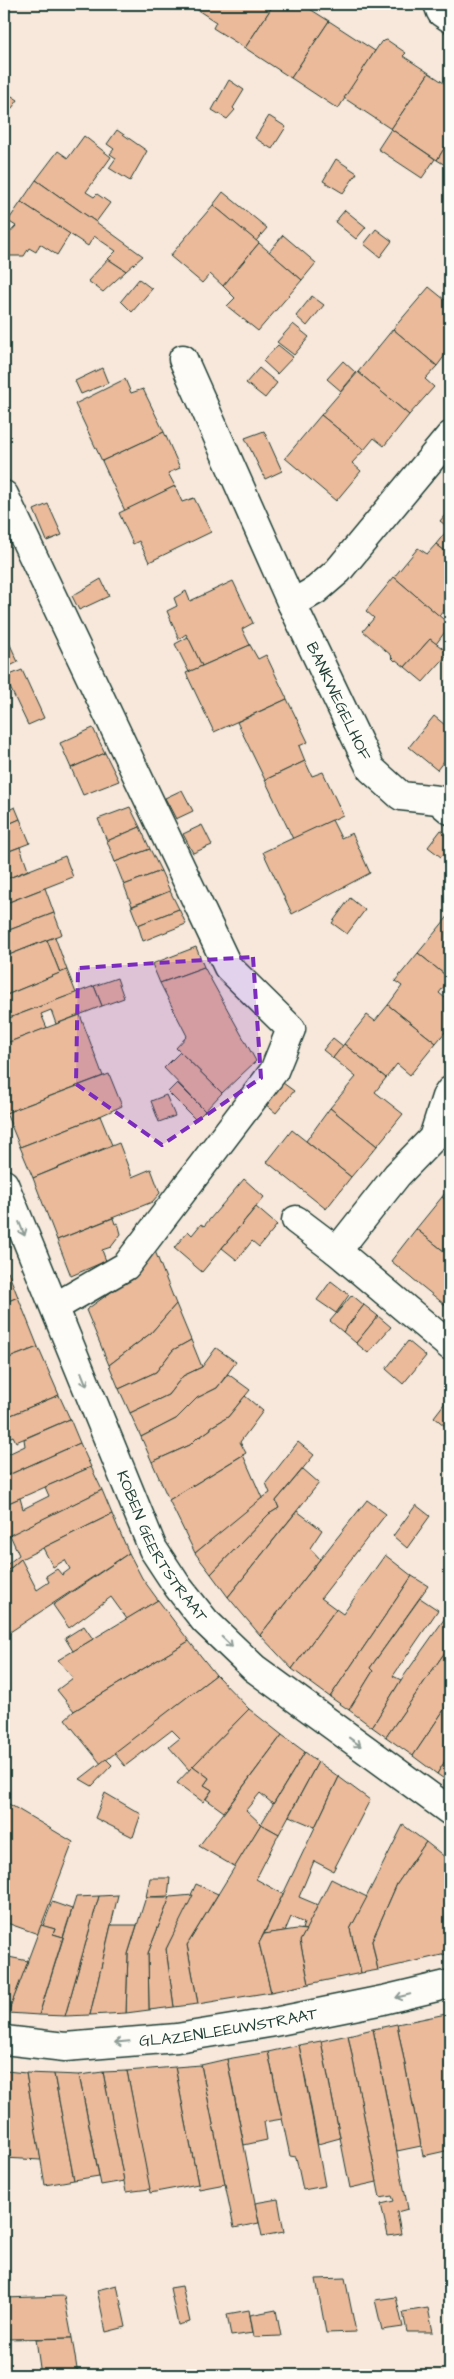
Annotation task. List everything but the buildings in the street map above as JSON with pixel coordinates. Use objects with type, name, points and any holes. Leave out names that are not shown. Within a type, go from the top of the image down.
[{"type":"street","points":[[438,4],[441,12],[450,18]]},
{"type":"street","name":"BANKWEGELHOF","points":[[183,359],[292,604],[371,769],[401,796],[438,800],[450,810]]},
{"type":"street","points":[[292,604],[316,590],[338,571],[450,436]]},
{"type":"street","points":[[4,495],[228,967],[291,1029],[274,1071],[126,1266],[55,1307]]},
{"type":"street","points":[[337,1251],[397,1175],[433,1138],[446,1097],[450,1091]]},
{"type":"street","name":"KOBEN GEERTSTRAAT","points":[[4,1184],[153,1549],[184,1594],[205,1621],[254,1668],[450,1811]]},
{"type":"street","points":[[296,1220],[337,1251],[450,1346]]},
{"type":"street","name":"GLAZENLEEUWSTRAAT","points":[[4,2040],[65,2047],[177,2038],[269,2023],[383,2000],[450,1984]]},
{"type":"highlighted area","points":[[253,957],[261,1078],[162,1145],[76,1084],[78,968]]}]
